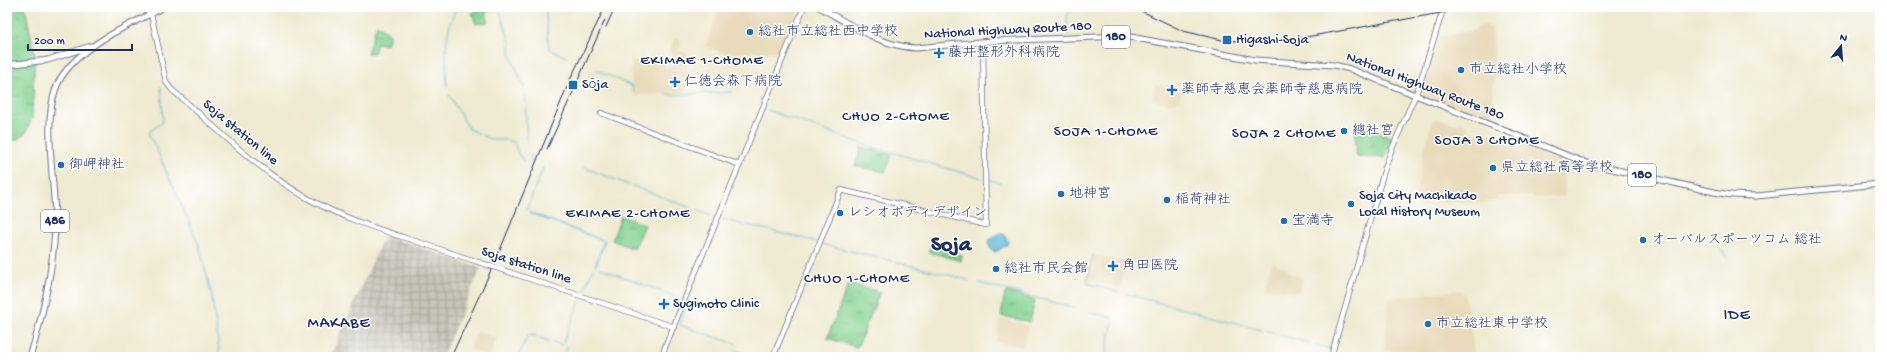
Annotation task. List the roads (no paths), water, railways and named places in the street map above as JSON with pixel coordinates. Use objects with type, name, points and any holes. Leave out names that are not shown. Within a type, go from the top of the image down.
[{"type":"main road","name":"486","points":[[30,357],[39,325],[54,237],[55,210],[50,124],[51,105],[57,84],[71,64],[91,46],[164,7]]},
{"type":"main road","points":[[662,357],[804,7]]},
{"type":"main road","name":"National Highway Route 180","points":[[819,7],[874,38],[900,47],[916,48],[983,42],[1131,37],[1255,60],[1341,66],[1586,163],[1731,195],[1756,196],[1880,184]]},
{"type":"main road","points":[[1331,357],[1384,171],[1415,95],[1442,13],[1446,7]]},
{"type":"main road","name":"Soja station line","points":[[151,14],[166,82],[172,90],[276,178],[310,200],[338,214],[674,327]]},
{"type":"main road","points":[[773,357],[841,190],[986,225],[983,42]]},
{"type":"main road","points":[[7,65],[48,60],[91,46]]},
{"type":"main road","points":[[601,113],[740,165]]},
{"type":"water","points":[[1000,233],[1004,234],[1008,241],[1007,245],[996,252],[992,251],[988,244],[989,240]]},
{"type":"waterway","points":[[447,87],[447,36],[449,26],[457,7]]},
{"type":"waterway","points":[[498,7],[510,42],[510,53],[524,88]]},
{"type":"waterway","points":[[545,7],[549,49],[566,57]]},
{"type":"waterway","points":[[1068,35],[1067,15],[1077,7]]},
{"type":"waterway","points":[[596,70],[632,86],[633,92]]},
{"type":"waterway","points":[[161,86],[163,122],[150,131],[150,135],[199,245],[212,297],[220,357]]},
{"type":"waterway","points":[[666,95],[732,92]]},
{"type":"waterway","points":[[449,95],[469,129],[492,140],[514,142],[518,154],[524,161]]},
{"type":"waterway","points":[[525,95],[527,144]]},
{"type":"waterway","points":[[760,97],[761,104]]},
{"type":"waterway","points":[[767,110],[863,144],[981,178]]},
{"type":"waterway","points":[[531,155],[532,162]]},
{"type":"waterway","points":[[583,167],[629,185]]},
{"type":"waterway","points":[[526,210],[542,169]]},
{"type":"waterway","points":[[990,180],[1001,183]]},
{"type":"waterway","points":[[633,186],[691,208]]},
{"type":"waterway","points":[[695,210],[714,217]]},
{"type":"waterway","points":[[529,212],[605,241],[596,265]]},
{"type":"waterway","points":[[529,213],[604,241],[595,265]]},
{"type":"waterway","points":[[722,219],[744,225]]},
{"type":"waterway","points":[[747,225],[817,242]]},
{"type":"waterway","points":[[822,244],[892,261]]},
{"type":"waterway","points":[[1721,250],[1728,258]]},
{"type":"waterway","points":[[1093,255],[1087,283],[1118,292]]},
{"type":"waterway","points":[[896,262],[969,280]]},
{"type":"waterway","points":[[600,268],[682,299]]},
{"type":"waterway","points":[[584,291],[593,269]]},
{"type":"waterway","points":[[979,283],[1076,308]]},
{"type":"waterway","points":[[1127,294],[1244,325]]},
{"type":"waterway","points":[[563,342],[580,301]]},
{"type":"waterway","points":[[688,302],[680,325],[736,344]]},
{"type":"waterway","points":[[1090,312],[1112,318]]},
{"type":"waterway","points":[[1105,357],[1113,321]]},
{"type":"waterway","points":[[1247,326],[1310,343]]},
{"type":"waterway","points":[[518,357],[528,335],[536,336]]},
{"type":"waterway","points":[[540,338],[562,345]]},
{"type":"waterway","points":[[1315,345],[1331,349]]},
{"type":"waterway","points":[[564,357],[567,347]]},
{"type":"waterway","points":[[734,350],[753,357]]},
{"type":"railway","points":[[568,84],[605,7]]},
{"type":"railway","points":[[606,27],[615,7]]},
{"type":"railway","points":[[1133,7],[1183,31],[1222,40],[1250,42],[1295,39],[1474,7]]},
{"type":"railway","points":[[578,80],[605,20]]},
{"type":"railway","points":[[451,357],[498,255],[567,87]]},
{"type":"railway","points":[[547,149],[574,90]]},
{"type":"place","name":"総社市立総社西中学校","points":[[750,32]]},
{"type":"place","name":"Higashi-Soja","points":[[1227,40]]},
{"type":"place","name":"藤井整形外科病院","points":[[939,53]]},
{"type":"place","name":"市立総社小学校","points":[[1461,70]]},
{"type":"place","name":"仁徳会森下病院","points":[[675,82]]},
{"type":"place","name":"Sōja","points":[[573,85]]},
{"type":"place","name":"薬師寺慈恵会薬師寺慈恵病院","points":[[1172,90]]},
{"type":"place","name":"總社宮","points":[[1344,131]]},
{"type":"place","name":"御岬神社","points":[[61,165]]},
{"type":"place","name":"県立総社高等学校","points":[[1493,168]]},
{"type":"place","name":"地神宮","points":[[1061,194]]},
{"type":"place","name":"稲荷神社","points":[[1167,200]]},
{"type":"place","name":"Soja City Machikado Local History Museum","points":[[1351,204]]},
{"type":"place","name":"レシオボディデザイン","points":[[840,213]]},
{"type":"place","name":"宝満寺","points":[[1284,221]]},
{"type":"place","name":"オーバルスポーツコム 総社","points":[[1643,240]]},
{"type":"place","name":"角田医院","points":[[1113,266]]},
{"type":"place","name":"総社市民会館","points":[[996,269]]},
{"type":"place","name":"Sugimoto Clinic","points":[[664,304]]},
{"type":"place","name":"市立総社東中学校","points":[[1428,324]]},
{"type":"district","name":"EKIMAE 1-CHOME","points":[[702,61]]},
{"type":"district","name":"CHUO 2-CHOME","points":[[896,117]]},
{"type":"district","name":"SOJA 1-CHOME","points":[[1106,132]]},
{"type":"district","name":"SOJA 2 CHOME","points":[[1284,134]]},
{"type":"district","name":"SOJA 3 CHOME","points":[[1487,141]]},
{"type":"district","name":"EKIMAE 2-CHOME","points":[[628,214]]},
{"type":"district","name":"Soja","points":[[951,246]]},
{"type":"district","name":"CHUO 1-CHOME","points":[[857,279]]},
{"type":"district","name":"IDE","points":[[1737,316]]},
{"type":"district","name":"MAKABE","points":[[339,324]]}]
